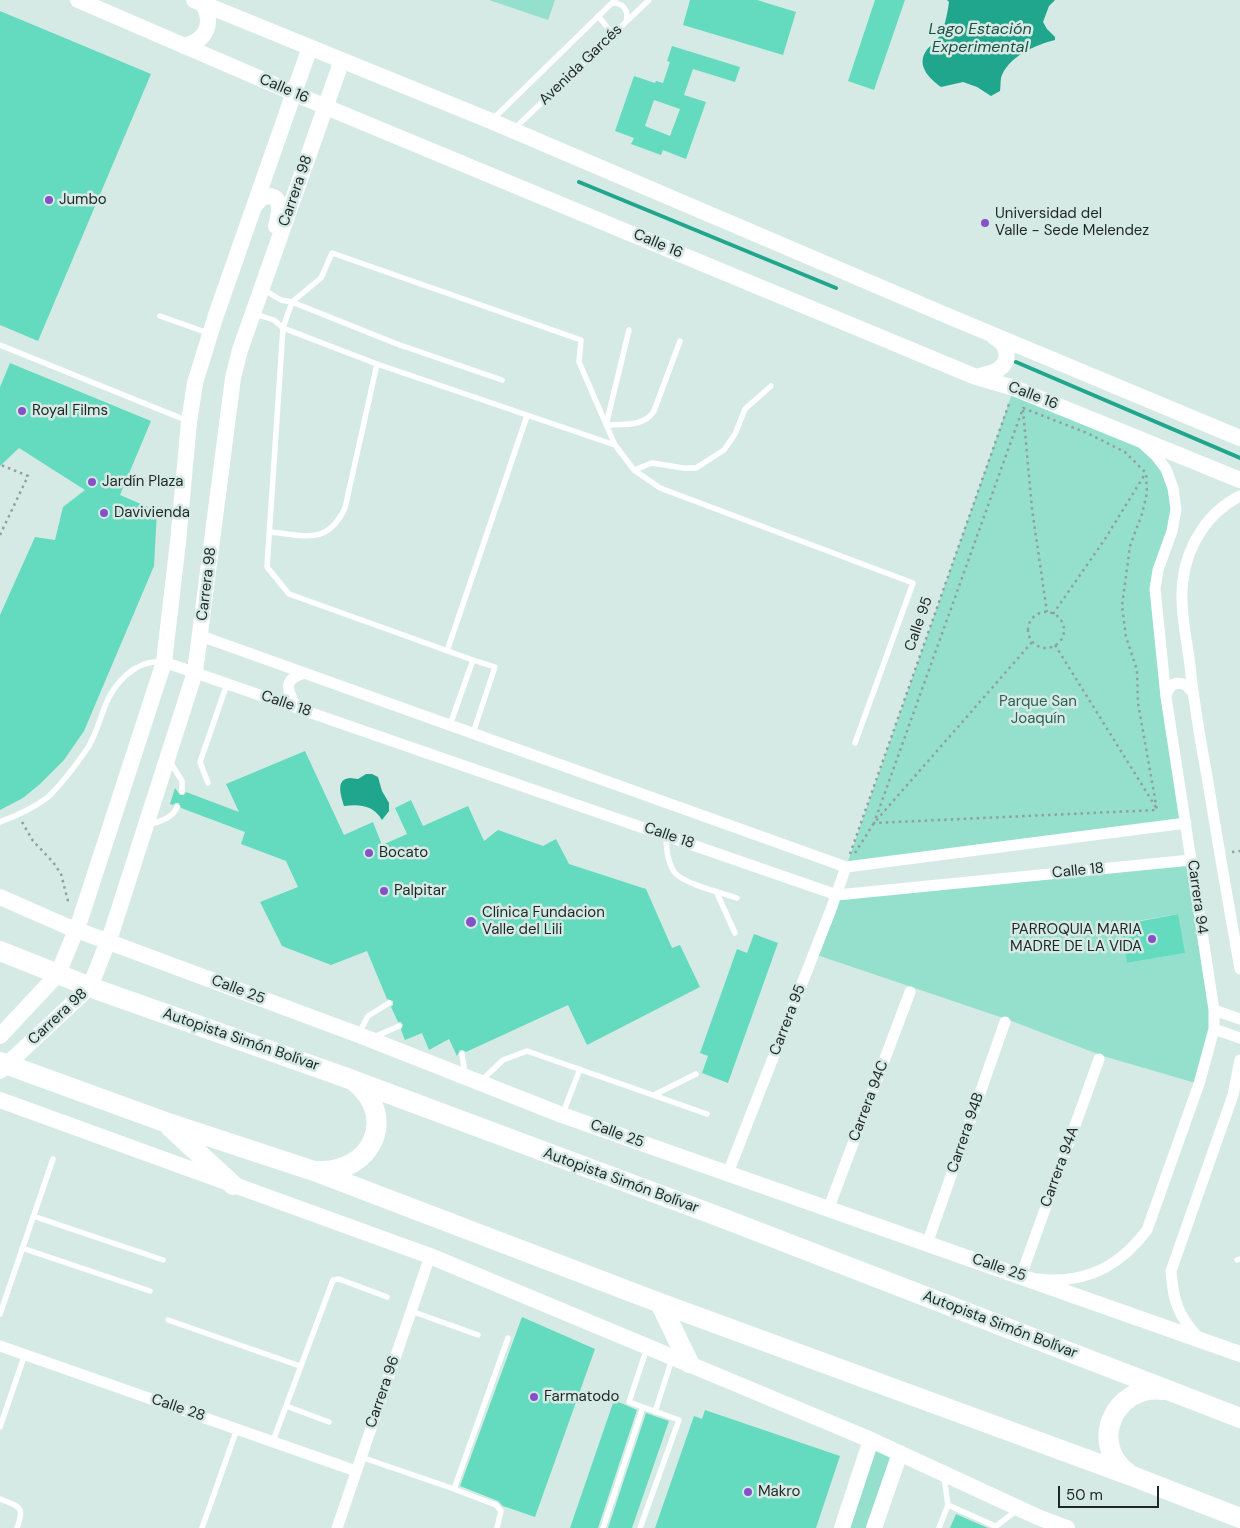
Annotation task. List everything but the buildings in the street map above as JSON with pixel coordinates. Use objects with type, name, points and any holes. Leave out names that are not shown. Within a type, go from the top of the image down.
[{"type":"highway","name":"Autopista Simón Bolívar","points":[[0,951],[90,987],[347,1078],[725,1219],[1240,1418]]},
{"type":"highway","points":[[2,1066],[314,1171],[660,1303],[1132,1476],[1240,1518]]},
{"type":"highway","points":[[314,1171],[331,1172],[344,1169],[364,1156],[373,1140],[376,1122],[372,1103],[362,1088],[347,1078]]},
{"type":"highway","points":[[165,1122],[233,1185]]},
{"type":"highway","points":[[660,1303],[681,1360]]},
{"type":"highway","points":[[1132,1476],[1121,1467],[1113,1455],[1109,1438],[1111,1420],[1121,1405],[1135,1394],[1152,1389],[1169,1392]]},
{"type":"street","name":"Calle 16","points":[[78,0],[326,107],[976,377],[1014,388],[1240,480]]},
{"type":"street","points":[[184,46],[200,40],[205,33],[208,18],[199,2]]},
{"type":"street","points":[[199,2],[513,130],[948,316],[1240,438]]},
{"type":"street","name":"Carrera 98","points":[[0,1036],[58,974],[76,929],[164,662],[195,383],[210,333],[310,46]]},
{"type":"street","name":"Carrera 98","points":[[2,1066],[90,987],[109,941],[195,672],[233,378],[240,350],[342,60]]},
{"type":"street","points":[[254,207],[260,198],[264,196],[274,198],[279,203],[279,215],[270,243],[274,251]]},
{"type":"street","points":[[948,316],[999,339],[1004,345],[1007,356],[1002,366],[996,371],[976,377]]},
{"type":"street","name":"Carrera 94","points":[[1021,1276],[1053,1281],[1087,1276],[1109,1266],[1137,1243],[1147,1230],[1199,1084],[1214,1029],[1214,1010],[1166,697],[1155,588],[1158,570],[1172,530],[1176,509],[1174,488],[1166,469],[1156,456],[1146,446],[1127,433]]},
{"type":"street","name":"Carrera 94","points":[[1240,496],[1231,500],[1213,516],[1199,533],[1188,556],[1182,581],[1193,693],[1240,969]]},
{"type":"street","name":"Calle 18","points":[[201,636],[846,867],[1186,823]]},
{"type":"street","name":"Calle 18","points":[[164,662],[837,894],[1191,860]]},
{"type":"street","points":[[296,707],[288,688],[290,681],[295,676],[305,673]]},
{"type":"street","points":[[1166,697],[1168,690],[1174,684],[1182,683],[1189,686],[1193,693]]},
{"type":"street","name":"Carrera 95","points":[[728,1173],[846,867]]},
{"type":"street","name":"Calle 25","points":[[0,897],[76,929],[364,1037],[562,1115],[1240,1354]]},
{"type":"street","name":"Carrera 94C","points":[[828,1210],[910,992]]},
{"type":"street","points":[[1214,1010],[1240,1019]]},
{"type":"street","name":"Carrera 94B","points":[[927,1244],[1005,1022]]},
{"type":"street","points":[[1214,1029],[1240,1038]]},
{"type":"street","name":"Carrera 94A","points":[[1021,1276],[1098,1059]]},
{"type":"street","points":[[1201,1340],[1186,1324],[1180,1313],[1172,1288],[1171,1271],[1237,1091],[1240,1060]]},
{"type":"street","points":[[0,1100],[430,1256],[871,1440],[1019,1508],[1068,1528]]},
{"type":"street","name":"Carrera 96","points":[[337,1528],[430,1256]]},
{"type":"street","name":"Calle 28","points":[[0,1346],[356,1471]]},
{"type":"street","points":[[842,1528],[871,1440]]},
{"type":"street","points":[[874,1528],[900,1453]]},
{"type":"lane","name":"Avenida Garcés","points":[[513,130],[649,0]]},
{"type":"lane","name":"Avenida Garcés","points":[[491,121],[614,1]]},
{"type":"lane","points":[[614,1],[626,11],[626,22]]},
{"type":"lane","points":[[598,16],[613,34]]},
{"type":"lane","points":[[473,733],[495,667],[289,594],[267,567],[283,328],[292,302],[321,278],[332,253],[581,340],[579,362],[615,446],[634,470],[660,488],[912,583],[855,744]]},
{"type":"lane","points":[[262,289],[281,300],[292,302],[397,344],[502,380]]},
{"type":"lane","points":[[253,313],[274,320],[283,328],[377,364],[615,446]]},
{"type":"lane","points":[[160,316],[210,333]]},
{"type":"lane","points":[[606,425],[629,330]]},
{"type":"lane","points":[[606,425],[638,423],[650,418],[680,342]]},
{"type":"lane","points":[[0,345],[190,422]]},
{"type":"lane","points":[[270,532],[317,536],[330,531],[339,521],[345,508],[377,364]]},
{"type":"lane","points":[[634,470],[652,463],[682,468],[696,468],[724,450],[735,434],[745,408],[772,386]]},
{"type":"lane","points":[[447,651],[527,416]]},
{"type":"lane","points":[[450,725],[473,660]]},
{"type":"lane","points":[[0,822],[18,814],[48,796],[70,772],[90,744],[106,705],[124,677],[140,664],[155,661],[164,662]]},
{"type":"lane","points":[[208,783],[200,762],[227,683]]},
{"type":"lane","points":[[168,758],[182,781],[182,791]]},
{"type":"lane","points":[[145,827],[174,814],[177,807]]},
{"type":"lane","points":[[666,835],[666,853],[675,872],[688,881],[737,898]]},
{"type":"lane","points":[[716,891],[735,933]]},
{"type":"lane","points":[[389,1003],[368,1016],[364,1037],[400,1026]]},
{"type":"lane","points":[[462,1054],[473,1079],[503,1060],[526,1051],[707,1114]]},
{"type":"lane","points":[[562,1115],[580,1069]]},
{"type":"lane","points":[[654,1095],[696,1074]]},
{"type":"lane","points":[[0,1314],[53,1159]]},
{"type":"lane","points":[[33,1216],[163,1260]]},
{"type":"lane","points":[[22,1248],[150,1291]]},
{"type":"lane","points":[[273,1442],[333,1280],[338,1279],[387,1296]]},
{"type":"lane","points":[[411,1311],[478,1335]]},
{"type":"lane","points":[[168,1320],[300,1366]]},
{"type":"lane","points":[[454,1489],[508,1338]]},
{"type":"lane","points":[[640,1528],[679,1420],[628,1402],[648,1346]]},
{"type":"lane","points":[[0,1427],[25,1354]]},
{"type":"lane","points":[[655,1412],[681,1360]]},
{"type":"lane","points":[[286,1406],[329,1422]]},
{"type":"lane","points":[[603,1528],[644,1408]]},
{"type":"lane","points":[[202,1528],[237,1429]]},
{"type":"lane","points":[[361,1457],[496,1505],[501,1511],[497,1528]]},
{"type":"lane","points":[[939,1528],[948,1505],[944,1474]]},
{"type":"lane","points":[[0,1500],[16,1505],[22,1512],[17,1528]]},
{"type":"lane","points":[[948,1505],[994,1527],[1019,1508]]},
{"type":"path","name":"Calle 95","points":[[846,867],[1014,388]]},
{"type":"path","points":[[874,823],[1023,408]]},
{"type":"path","points":[[1023,408],[1095,437],[1125,452],[1146,473],[1147,493],[1142,514],[1130,546],[1122,606],[1126,637],[1137,670],[1138,703],[1158,810]]},
{"type":"path","points":[[1023,408],[1032,509],[1047,612]]},
{"type":"path","points":[[0,535],[28,476],[1,465]]},
{"type":"path","points":[[1053,614],[1105,539],[1146,473]]},
{"type":"path","points":[[1047,612],[1053,614],[1059,617],[1064,629],[1063,635],[1055,645],[1043,647],[1033,641],[1028,630],[1030,623],[1038,614],[1047,612]]},
{"type":"path","points":[[846,867],[874,823],[1033,641]]},
{"type":"path","points":[[1055,645],[1158,810]]},
{"type":"path","points":[[874,823],[1158,810]]},
{"type":"path","points":[[18,814],[33,841],[53,862],[61,874],[69,908]]},
{"type":"green space","points":[[489,0],[555,0],[548,20]]},
{"type":"green space","name":"Parque San Joaquín","points":[[1014,388],[1127,433],[1156,456],[1176,509],[1155,589],[1186,823],[846,867]]},
{"type":"green space","points":[[1191,860],[1214,1010],[1199,1084],[1103,1056],[1009,1020],[814,954],[837,895]],"holes":[[[1177,914],[1184,953],[1127,963],[1120,924]]]},
{"type":"green space","points":[[871,1440],[900,1453],[874,1528],[842,1528]]},
{"type":"water","name":"Lago Estación Experimental","points":[[947,0],[1055,0],[1049,6],[1043,22],[1055,37],[1055,40],[1032,48],[1011,62],[1002,75],[1000,91],[991,96],[977,87],[963,82],[941,87],[929,76],[923,67],[923,57],[942,31],[949,2]]},
{"type":"water","points":[[366,774],[378,777],[382,791],[389,803],[389,811],[382,820],[370,808],[355,805],[344,806],[340,789],[342,782],[350,778],[358,779]]},
{"type":"waterway","points":[[579,182],[836,288]]},
{"type":"waterway","points":[[1016,362],[1240,458]]},
{"type":"place","name":"Jumbo","points":[[49,200]]},
{"type":"place","name":"Universidad del Valle - Sede Melendez","points":[[985,223]]},
{"type":"place","name":"Royal Films","points":[[22,411]]},
{"type":"place","name":"Jardín Plaza","points":[[92,482]]},
{"type":"place","name":"Davivienda","points":[[104,513]]},
{"type":"place","name":"Bocato","points":[[369,853]]},
{"type":"place","name":"Palpitar","points":[[384,891]]},
{"type":"place","name":"Clínica Fundacion Valle del Lili","points":[[471,922]]},
{"type":"place","name":"PARROQUIA MARIA MADRE DE LA VIDA","points":[[1152,939]]},
{"type":"place","name":"Farmatodo","points":[[534,1397]]},
{"type":"place","name":"Makro","points":[[748,1492]]}]
